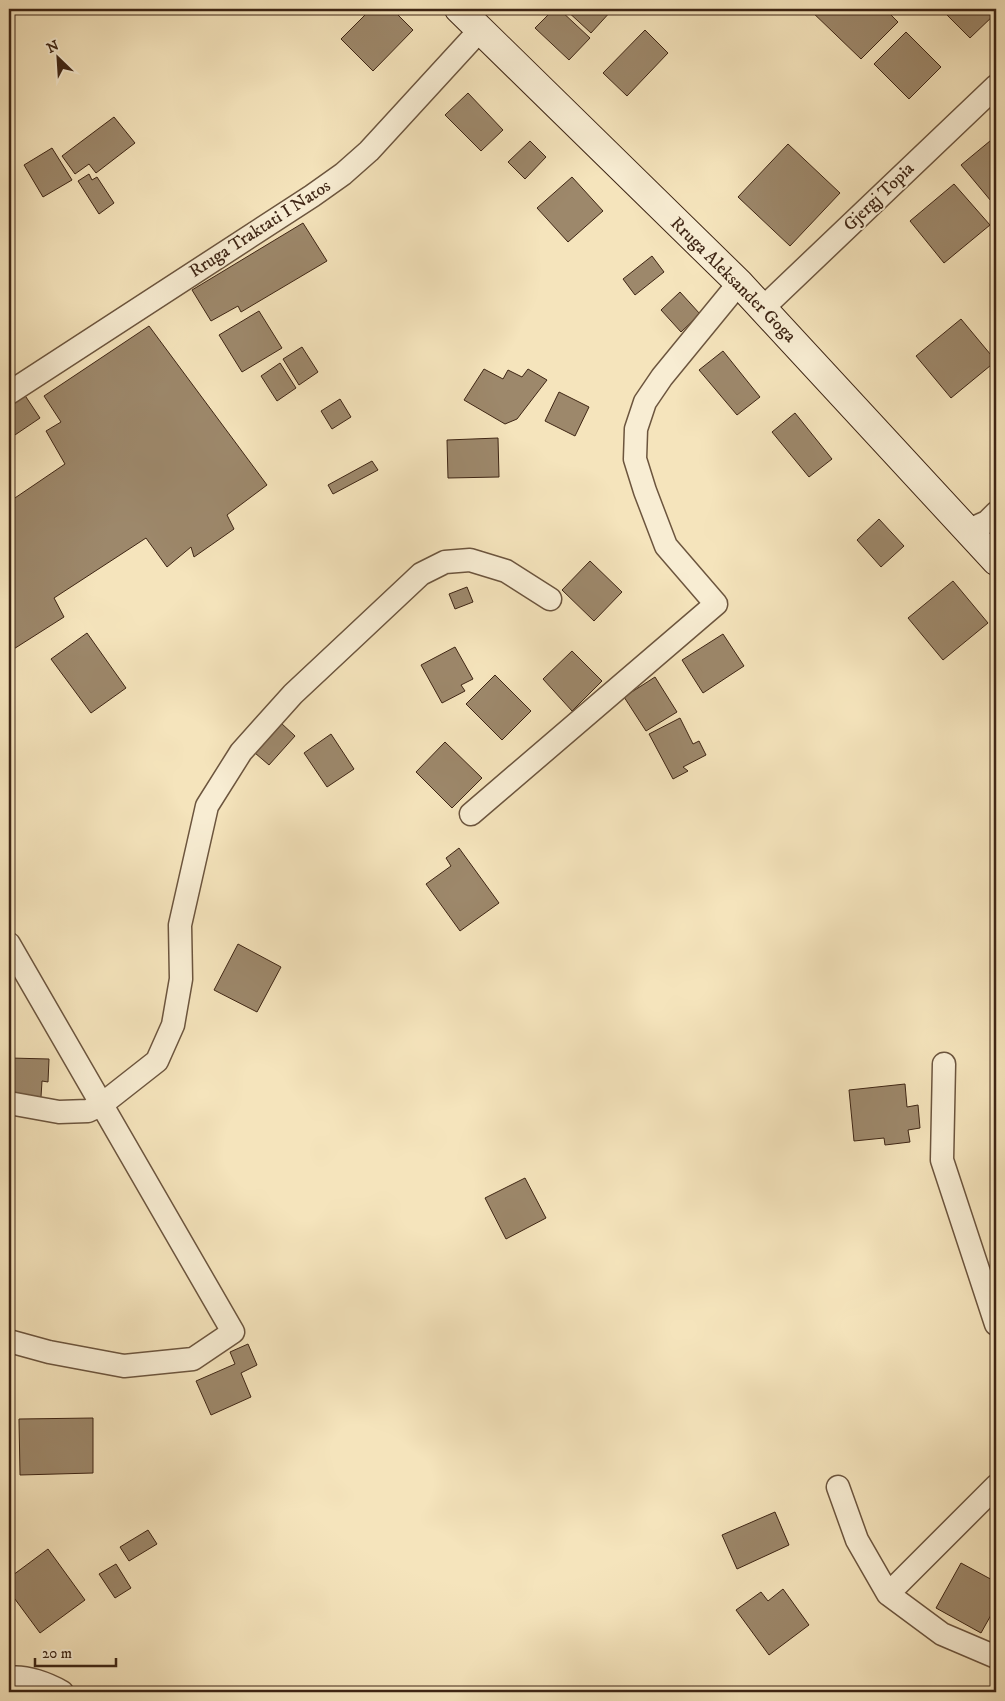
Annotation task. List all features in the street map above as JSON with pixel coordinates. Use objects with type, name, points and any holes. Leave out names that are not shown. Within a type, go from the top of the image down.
[{"type":"main road","name":"Rruga Aleksander Goga","points":[[458,9],[739,283],[996,561]]},
{"type":"street","name":"Rruga Traktati I Natos","points":[[9,393],[343,174],[368,151],[480,30]]},
{"type":"street","name":"Gjergj Topia","points":[[763,308],[996,86]]},
{"type":"street","points":[[471,814],[716,604],[666,546],[645,491],[636,459],[636,429],[645,402],[662,377],[739,283]]},
{"type":"street","points":[[969,530],[987,522],[996,513]]},
{"type":"street","points":[[9,1103],[59,1112],[88,1112],[101,1105],[157,1061],[173,1025],[181,978],[180,925],[207,806],[241,752],[293,694],[414,581],[422,574],[445,562],[470,560],[506,570],[550,599]]},
{"type":"street","points":[[9,944],[233,1332],[192,1359],[124,1366],[49,1352],[9,1341]]},
{"type":"street","points":[[944,1064],[942,1160],[996,1324]]},
{"type":"street","points":[[888,1594],[996,1486]]},
{"type":"street","points":[[838,1487],[857,1540],[888,1594],[942,1634],[996,1658]]},
{"type":"street","points":[[9,1678],[18,1677],[53,1687],[62,1692]]},
{"type":"building","points":[[371,9],[392,9],[413,30],[373,71],[341,39]]},
{"type":"building","points":[[554,9],[559,9],[590,38],[569,60],[535,28]]},
{"type":"building","points":[[565,9],[611,9],[612,10],[591,33]]},
{"type":"building","points":[[809,9],[885,9],[898,22],[861,59]]},
{"type":"building","points":[[941,9],[996,9],[996,13],[970,38]]},
{"type":"building","points":[[645,30],[668,53],[627,96],[603,73]]},
{"type":"building","points":[[906,32],[941,67],[909,99],[874,64]]},
{"type":"building","points":[[468,93],[503,130],[481,151],[445,115]]},
{"type":"building","points":[[114,117],[135,143],[96,173],[89,164],[75,174],[62,156]]},
{"type":"building","points":[[996,136],[996,207],[961,165]]},
{"type":"building","points":[[530,141],[546,157],[525,179],[508,162]]},
{"type":"building","points":[[788,144],[840,193],[790,246],[738,197]]},
{"type":"building","points":[[52,148],[72,180],[43,197],[24,165]]},
{"type":"building","points":[[89,174],[92,180],[97,177],[114,203],[99,214],[78,181]]},
{"type":"building","points":[[572,177],[603,211],[568,242],[537,208]]},
{"type":"building","points":[[954,184],[990,225],[944,263],[910,221]]},
{"type":"building","points":[[303,223],[327,261],[241,312],[238,306],[211,321],[192,290]]},
{"type":"building","points":[[652,256],[664,272],[635,295],[623,279]]},
{"type":"building","points":[[680,292],[700,314],[681,332],[661,310]]},
{"type":"building","points":[[259,311],[282,348],[242,372],[219,335]]},
{"type":"building","points":[[961,319],[996,361],[951,398],[916,356]]},
{"type":"building","points":[[149,326],[267,485],[227,515],[234,529],[194,557],[191,547],[167,567],[146,538],[54,598],[64,617],[9,652],[9,502],[65,464],[46,431],[61,422],[44,396]]},
{"type":"building","points":[[302,347],[318,372],[299,385],[283,359]]},
{"type":"building","points":[[723,351],[760,397],[737,415],[699,370]]},
{"type":"building","points":[[280,363],[296,388],[277,401],[261,376]]},
{"type":"building","points":[[484,369],[503,379],[508,370],[522,377],[528,369],[547,380],[517,419],[505,424],[464,400]]},
{"type":"building","points":[[559,392],[589,407],[575,436],[545,421]]},
{"type":"building","points":[[24,394],[40,418],[9,439],[9,404]]},
{"type":"building","points":[[340,399],[351,417],[332,429],[321,411]]},
{"type":"building","points":[[795,413],[832,459],[809,477],[772,432]]},
{"type":"building","points":[[498,438],[499,477],[448,478],[447,440]]},
{"type":"building","points":[[372,461],[378,470],[333,494],[328,485]]},
{"type":"building","points":[[879,519],[904,546],[881,567],[857,540]]},
{"type":"building","points":[[590,561],[622,592],[594,621],[562,590]]},
{"type":"building","points":[[953,581],[988,623],[943,660],[908,618]]},
{"type":"building","points":[[467,587],[473,602],[455,609],[449,594]]},
{"type":"building","points":[[87,633],[126,688],[91,713],[51,659]]},
{"type":"building","points":[[723,634],[744,666],[703,693],[682,660]]},
{"type":"building","points":[[455,647],[473,679],[461,685],[465,691],[442,703],[421,665]]},
{"type":"building","points":[[572,651],[602,681],[572,711],[543,679]]},
{"type":"building","points":[[495,675],[531,711],[502,740],[466,704]]},
{"type":"building","points":[[655,677],[677,712],[646,731],[624,697]]},
{"type":"building","points":[[680,718],[693,744],[699,741],[706,755],[683,767],[688,771],[673,779],[649,734]]},
{"type":"building","points":[[281,723],[295,736],[269,765],[255,753]]},
{"type":"building","points":[[331,734],[354,769],[327,787],[304,753]]},
{"type":"building","points":[[445,742],[482,778],[452,808],[416,772]]},
{"type":"building","points":[[459,848],[499,903],[460,931],[426,884],[451,866],[446,858]]},
{"type":"building","points":[[238,944],[281,967],[257,1012],[214,990]]},
{"type":"building","points":[[10,1058],[49,1059],[48,1082],[42,1081],[41,1097],[9,1096]]},
{"type":"building","points":[[905,1084],[907,1107],[918,1105],[920,1128],[908,1130],[910,1142],[885,1145],[884,1138],[854,1141],[849,1090]]},
{"type":"building","points":[[525,1178],[546,1218],[506,1239],[485,1198]]},
{"type":"building","points":[[248,1344],[257,1365],[241,1373],[251,1397],[211,1415],[196,1381],[235,1364],[230,1352]]},
{"type":"building","points":[[93,1418],[93,1473],[20,1475],[19,1419]]},
{"type":"building","points":[[775,1512],[789,1545],[737,1569],[722,1535]]},
{"type":"building","points":[[148,1530],[157,1544],[129,1561],[120,1547]]},
{"type":"building","points":[[48,1549],[85,1600],[40,1633],[9,1591],[9,1578]]},
{"type":"building","points":[[961,1563],[996,1582],[996,1606],[981,1633],[936,1608]]},
{"type":"building","points":[[116,1564],[131,1588],[115,1598],[99,1574]]},
{"type":"building","points":[[783,1589],[809,1625],[769,1655],[736,1610],[761,1592],[768,1601]]}]
